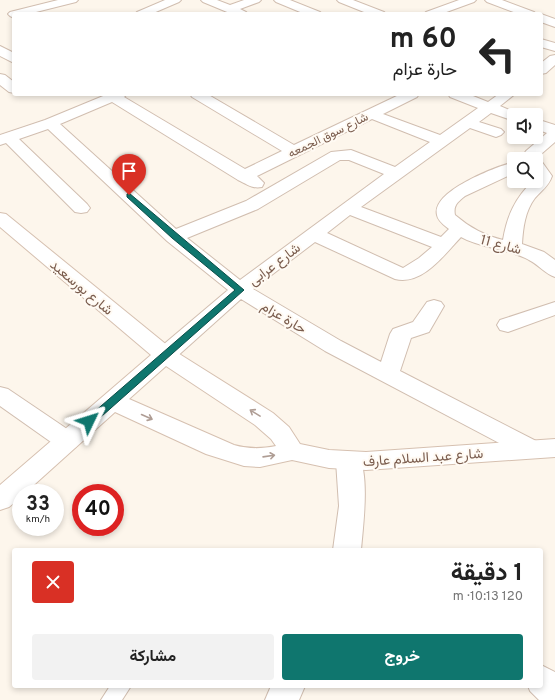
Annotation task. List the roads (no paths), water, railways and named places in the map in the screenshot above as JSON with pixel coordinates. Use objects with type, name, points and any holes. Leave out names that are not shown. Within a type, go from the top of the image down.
[{"type":"street","points":[[27,0],[47,6]]},
{"type":"street","points":[[146,12],[175,0]]},
{"type":"street","points":[[207,0],[237,12]]},
{"type":"street","points":[[229,9],[255,0]]},
{"type":"street","points":[[280,0],[311,12]]},
{"type":"street","points":[[343,0],[375,12]]},
{"type":"street","points":[[437,10],[470,0]]},
{"type":"street","points":[[491,0],[524,12]]},
{"type":"street","points":[[22,12],[47,6],[73,6]]},
{"type":"street","points":[[0,17],[12,14]]},
{"type":"street","points":[[543,19],[555,23]]},
{"type":"street","points":[[543,44],[555,47]]},
{"type":"street","points":[[0,50],[12,58]]},
{"type":"street","points":[[12,70],[0,77],[12,87]]},
{"type":"street","points":[[81,208],[4,138],[50,123],[115,96]]},
{"type":"street","points":[[119,96],[244,176],[272,192]]},
{"type":"street","points":[[200,96],[294,152]]},
{"type":"street","name":"شارع سوق الجمعه","points":[[244,176],[408,96]]},
{"type":"street","points":[[460,96],[507,114]]},
{"type":"street","name":"شارع عرابى","points":[[0,500],[240,290],[348,208],[505,96]]},
{"type":"street","points":[[371,114],[442,141]]},
{"type":"street","name":"حارة عزام","points":[[50,123],[174,237],[240,290],[326,342],[388,374],[543,449]]},
{"type":"street","points":[[468,123],[496,132]]},
{"type":"street","points":[[534,152],[554,135],[543,128]]},
{"type":"street","points":[[174,237],[252,205],[337,155],[351,155],[396,173]]},
{"type":"street","points":[[314,234],[402,275],[410,273],[422,266],[444,245],[453,223],[445,209],[448,201],[460,191],[507,170]]},
{"type":"street","points":[[512,246],[515,219],[521,205],[535,188]]},
{"type":"street","points":[[348,208],[444,245]]},
{"type":"street","name":"شارع بورسعيد","points":[[0,218],[165,355]]},
{"type":"street","name":"شارع 11","points":[[453,223],[478,238],[512,246],[536,254],[552,264]]},
{"type":"street","points":[[388,374],[399,337],[404,332],[421,327],[434,306]]},
{"type":"street","points":[[508,325],[555,308]]},
{"type":"street","points":[[165,355],[264,419],[280,433],[292,451]]},
{"type":"street","points":[[0,395],[67,441]]},
{"type":"street","name":"شارع عبد السلام عارف","points":[[112,401],[229,453],[244,457],[260,458],[292,451],[329,459],[349,461],[543,449]]},
{"type":"street","points":[[347,548],[352,506],[349,461]]},
{"type":"street","points":[[543,682],[555,694]]},
{"type":"street","points":[[281,700],[288,688]]},
{"type":"lane","points":[[111,700],[120,688]]}]
